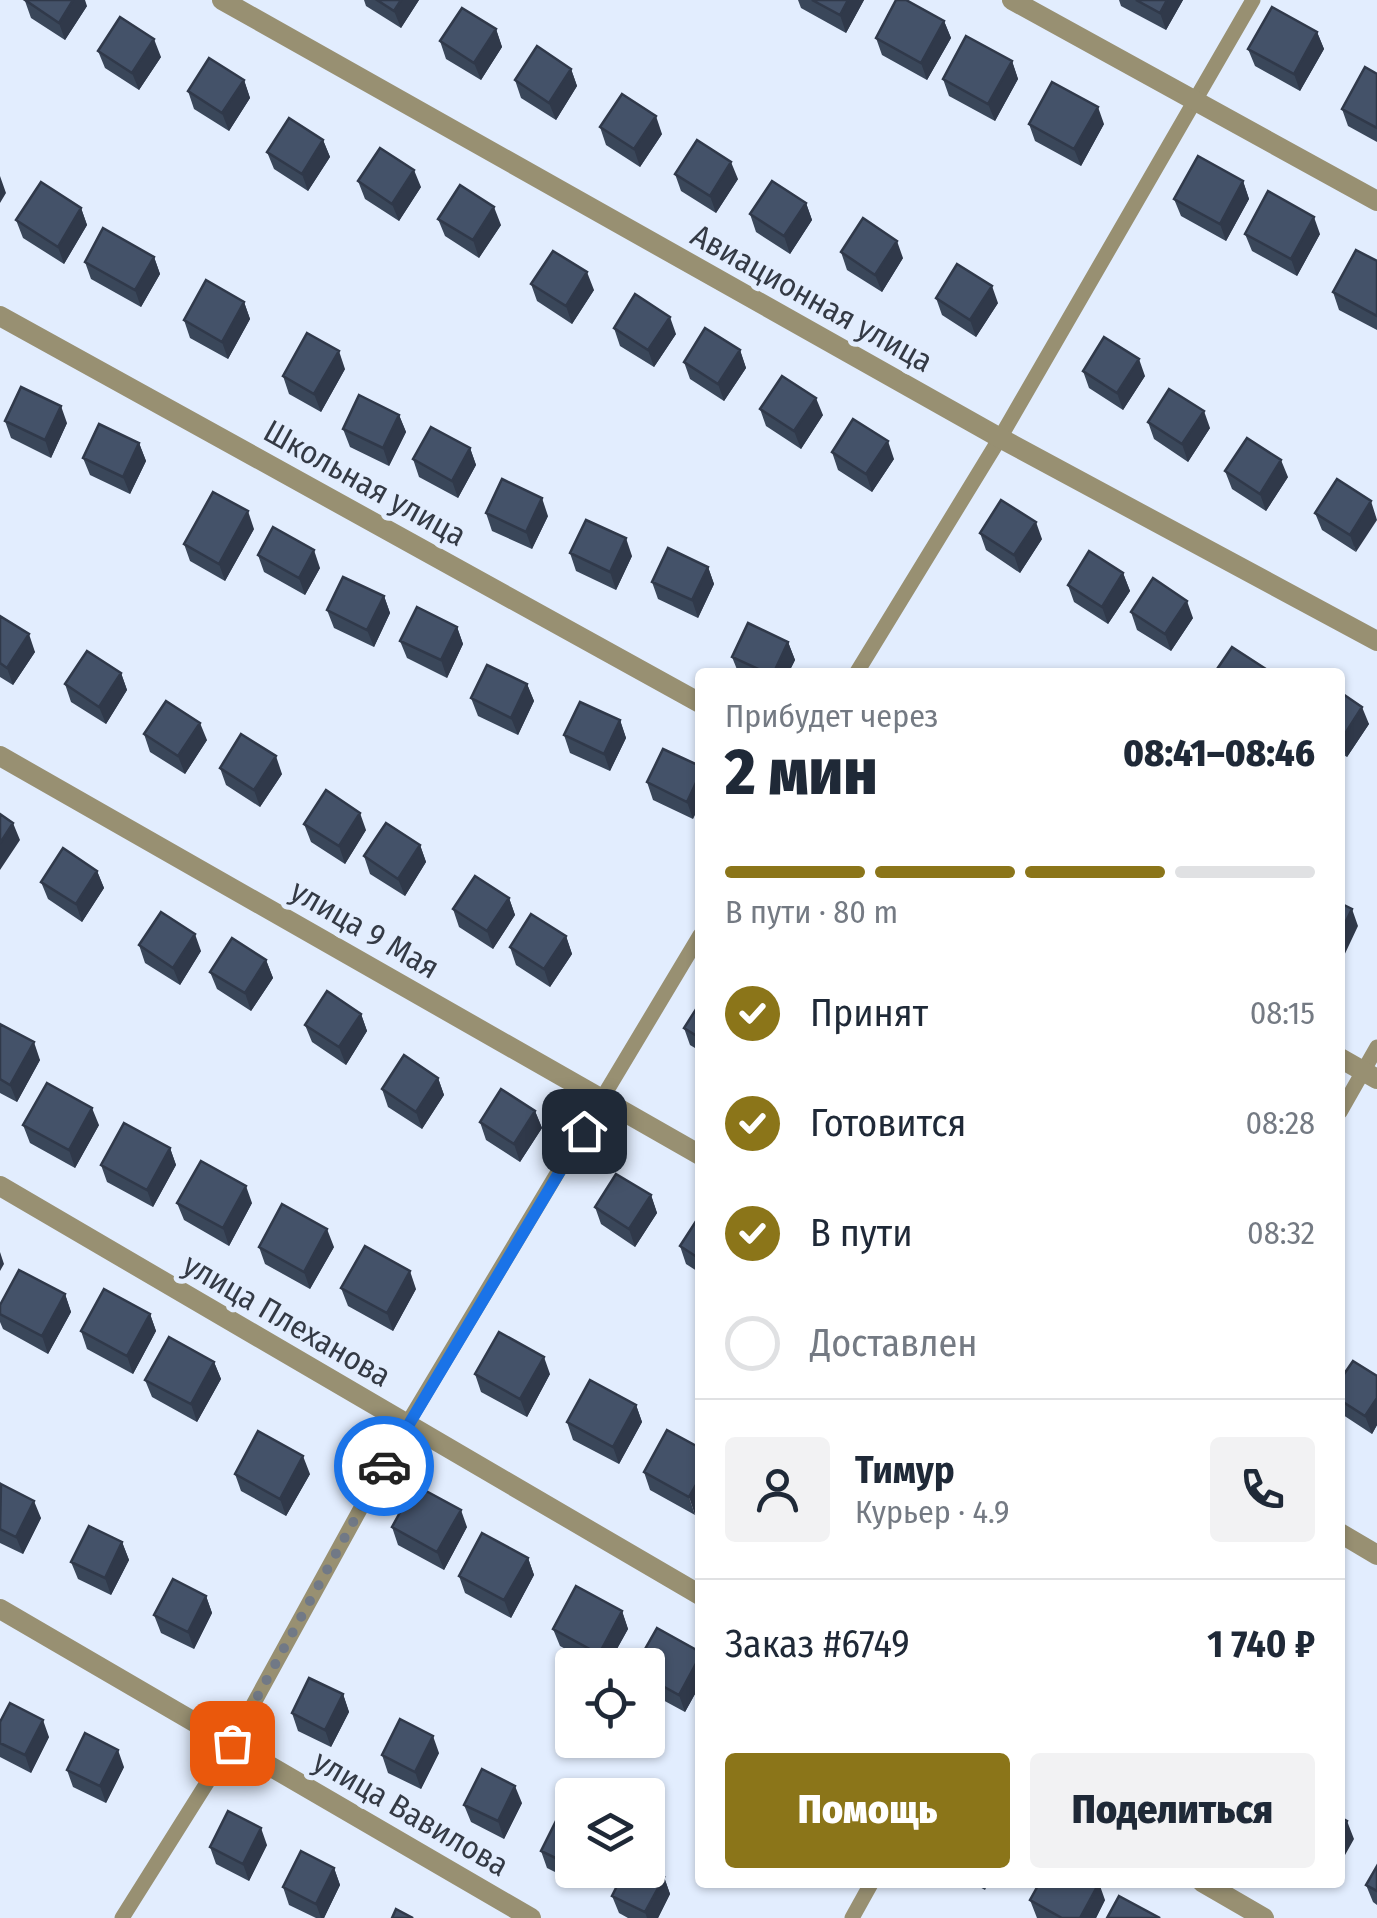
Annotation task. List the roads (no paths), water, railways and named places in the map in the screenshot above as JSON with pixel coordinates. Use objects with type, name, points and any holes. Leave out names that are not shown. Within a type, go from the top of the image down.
[{"type":"street","name":"Авиационная улица","points":[[222,0],[1000,438],[1377,641]]},
{"type":"street","points":[[1012,0],[1377,200]]},
{"type":"street","name":"Школьная улица","points":[[0,316],[695,700]]},
{"type":"street","name":"улица 9 Мая","points":[[0,756],[695,1152]]},
{"type":"street","points":[[1345,1061],[1370,1075]]},
{"type":"street","name":"улица Плеханова","points":[[0,1186],[695,1592]]},
{"type":"street","points":[[1345,1536],[1377,1555]]},
{"type":"street","name":"улица Вавилова","points":[[0,1609],[531,1918]]},
{"type":"street","points":[[1212,1888],[1264,1918]]},
{"type":"lane","points":[[859,668],[1000,438],[1253,0]]},
{"type":"lane","points":[[122,1918],[232,1743],[406,1424],[695,943]]},
{"type":"lane","points":[[1345,1106],[1370,1075],[1377,1047]]},
{"type":"lane","points":[[852,1918],[869,1888]]}]
